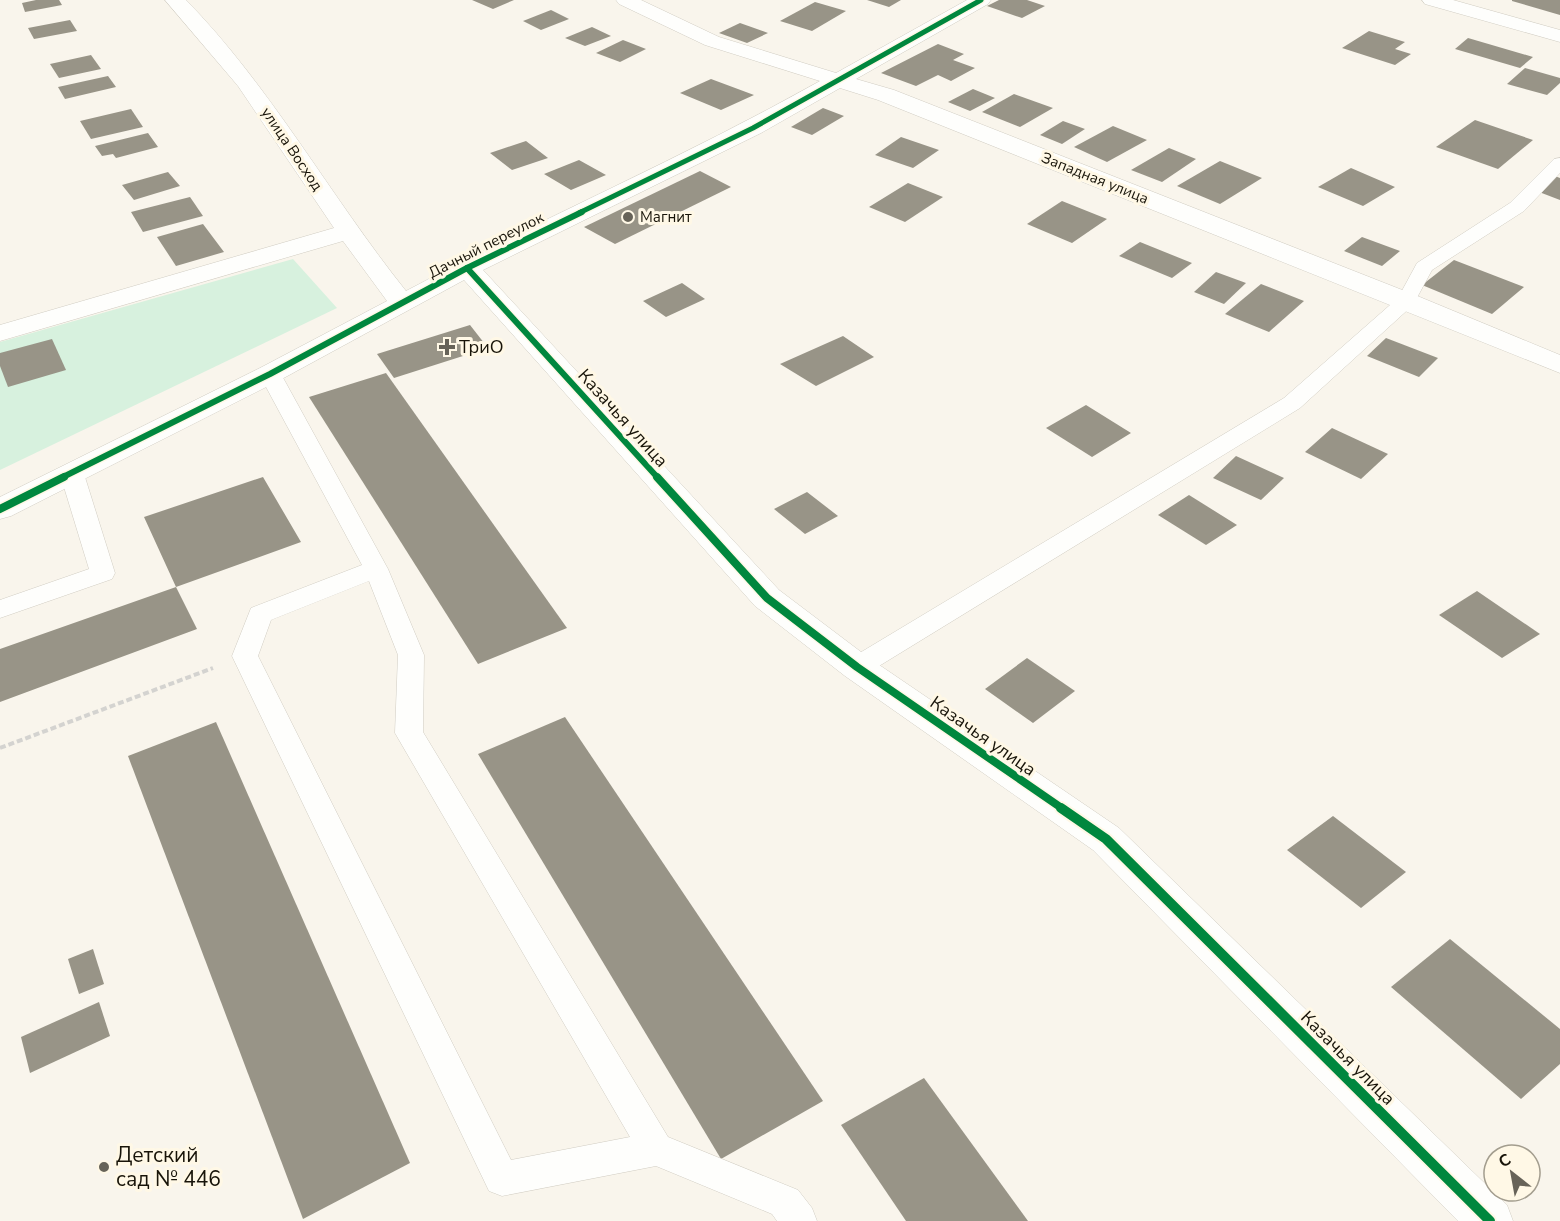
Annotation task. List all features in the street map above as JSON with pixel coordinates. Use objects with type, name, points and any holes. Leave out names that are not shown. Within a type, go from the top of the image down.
[{"type":"street","name":"улица Восход","points":[[175,0],[194,18],[252,90],[348,232],[402,303]]},
{"type":"street","name":"Западная улица","points":[[626,0],[712,41],[838,82],[886,95],[1406,301],[1560,365]]},
{"type":"street","name":"Дачный переулок","points":[[0,509],[270,374],[466,268],[753,128],[981,0]]},
{"type":"street","points":[[1432,0],[1560,36]]},
{"type":"street","points":[[0,333],[348,232]]},
{"type":"street","name":"Казачья улица","points":[[466,268],[767,598],[856,667],[1106,839],[1490,1221]]},
{"type":"lane","points":[[856,667],[1292,403],[1406,301],[1424,267],[1516,207],[1560,163]]},
{"type":"lane","points":[[270,374],[376,568],[411,655],[409,733],[656,1149]]},
{"type":"lane","points":[[0,609],[103,573],[72,474]]},
{"type":"lane","points":[[376,568],[260,614],[245,656],[502,1179],[656,1149],[785,1202],[799,1221]]},
{"type":"path","points":[[0,748],[245,656]]},
{"type":"green space","points":[[293,259],[337,308],[0,470],[0,342]]},
{"type":"building","points":[[36,0],[59,0],[62,5],[25,12],[22,3]]},
{"type":"building","points":[[472,0],[514,0],[493,9]]},
{"type":"building","points":[[867,0],[901,0],[889,7]]},
{"type":"building","points":[[999,0],[1027,0],[1045,6],[1022,18],[987,6]]},
{"type":"building","points":[[1560,0],[1560,15],[1512,1]]},
{"type":"building","points":[[815,2],[846,11],[812,31],[780,21]]},
{"type":"building","points":[[551,10],[569,19],[541,30],[523,21]]},
{"type":"building","points":[[70,20],[77,31],[34,39],[28,28]]},
{"type":"building","points":[[740,23],[768,33],[747,43],[719,33]]},
{"type":"building","points":[[592,27],[611,36],[585,46],[565,38]]},
{"type":"building","points":[[1369,31],[1405,42],[1395,49],[1411,54],[1395,65],[1342,48]]},
{"type":"building","points":[[1468,38],[1533,57],[1520,68],[1455,49]]},
{"type":"building","points":[[623,40],[646,49],[620,62],[596,53]]},
{"type":"building","points":[[938,44],[964,54],[953,60],[975,68],[951,81],[938,75],[916,86],[881,73]]},
{"type":"building","points":[[91,55],[101,69],[59,78],[50,64]]},
{"type":"building","points":[[1525,68],[1560,78],[1560,83],[1547,95],[1507,84]]},
{"type":"building","points":[[108,76],[116,87],[65,99],[58,87]]},
{"type":"building","points":[[711,79],[754,95],[721,110],[680,93]]},
{"type":"building","points":[[973,89],[995,98],[970,111],[948,102]]},
{"type":"building","points":[[1014,94],[1053,108],[1020,127],[982,112]]},
{"type":"building","points":[[823,108],[844,116],[812,135],[791,127]]},
{"type":"building","points":[[131,109],[143,127],[91,139],[80,121]]},
{"type":"building","points":[[1475,120],[1533,140],[1498,169],[1436,147]]},
{"type":"building","points":[[1063,121],[1085,129],[1062,144],[1040,135]]},
{"type":"building","points":[[1113,126],[1147,140],[1107,162],[1074,147]]},
{"type":"building","points":[[148,133],[158,147],[116,158],[113,154],[102,156],[95,146]]},
{"type":"building","points":[[901,137],[939,150],[913,168],[875,155]]},
{"type":"building","points":[[526,141],[548,158],[512,170],[490,153]]},
{"type":"building","points":[[1169,148],[1196,159],[1162,182],[1131,170]]},
{"type":"building","points":[[579,160],[606,175],[571,190],[544,174]]},
{"type":"building","points":[[1220,161],[1262,178],[1220,204],[1177,186]]},
{"type":"building","points":[[1351,168],[1395,187],[1363,206],[1318,187]]},
{"type":"building","points":[[700,171],[731,187],[615,244],[584,227]]},
{"type":"building","points":[[168,172],[180,186],[134,200],[122,185]]},
{"type":"building","points":[[1547,173],[1560,178],[1560,200],[1526,187]]},
{"type":"building","points":[[908,183],[943,197],[905,222],[869,207]]},
{"type":"building","points":[[190,197],[203,216],[143,232],[131,212]]},
{"type":"building","points":[[1062,201],[1107,219],[1072,243],[1027,224]]},
{"type":"building","points":[[203,224],[224,252],[176,266],[157,237]]},
{"type":"building","points":[[1362,237],[1400,251],[1382,266],[1344,251]]},
{"type":"building","points":[[1140,242],[1192,263],[1172,278],[1119,256]]},
{"type":"building","points":[[1454,260],[1524,287],[1492,314],[1422,285]]},
{"type":"building","points":[[1216,272],[1246,283],[1224,304],[1194,292]]},
{"type":"building","points":[[682,283],[705,299],[666,317],[643,301]]},
{"type":"building","points":[[1261,284],[1304,301],[1269,332],[1225,314]]},
{"type":"building","points":[[470,325],[488,348],[394,378],[377,354]]},
{"type":"building","points":[[843,336],[874,357],[816,386],[780,364]]},
{"type":"building","points":[[1386,338],[1438,358],[1419,377],[1367,356]]},
{"type":"building","points":[[52,339],[66,370],[8,387],[0,366],[0,353]]},
{"type":"building","points":[[386,373],[567,628],[478,664],[309,397]]},
{"type":"building","points":[[1086,405],[1131,433],[1092,457],[1046,428]]},
{"type":"building","points":[[1332,428],[1388,454],[1361,479],[1305,452]]},
{"type":"building","points":[[1236,456],[1284,478],[1261,500],[1213,478]]},
{"type":"building","points":[[263,477],[301,542],[176,587],[144,517]]},
{"type":"building","points":[[807,492],[838,516],[805,534],[774,509]]},
{"type":"building","points":[[1189,495],[1237,525],[1206,545],[1158,515]]},
{"type":"building","points":[[176,587],[197,629],[0,702],[0,649]]},
{"type":"building","points":[[1477,591],[1540,634],[1502,658],[1439,615]]},
{"type":"building","points":[[1027,658],[1075,691],[1033,723],[985,689]]},
{"type":"building","points":[[565,717],[823,1101],[721,1159],[478,754]]},
{"type":"building","points":[[216,722],[410,1163],[303,1219],[128,756]]},
{"type":"building","points":[[1333,816],[1406,872],[1361,908],[1287,850]]},
{"type":"building","points":[[1450,939],[1560,1029],[1560,1064],[1521,1099],[1391,987]]},
{"type":"building","points":[[93,949],[104,984],[79,994],[68,959]]},
{"type":"building","points":[[99,1002],[110,1036],[30,1073],[21,1037]]},
{"type":"building","points":[[924,1078],[1028,1221],[906,1221],[841,1125]]},
{"type":"cycle path","points":[[0,509],[270,374],[467,268],[753,128],[981,0]]},
{"type":"cycle path","points":[[467,268],[767,598],[857,667],[1106,839],[1490,1221]]},
{"type":"place","name":"Магнит","points":[[628,217]]},
{"type":"place","name":"ТриО","points":[[447,347]]},
{"type":"place","name":"Детский сад № 446","points":[[104,1167]]}]
